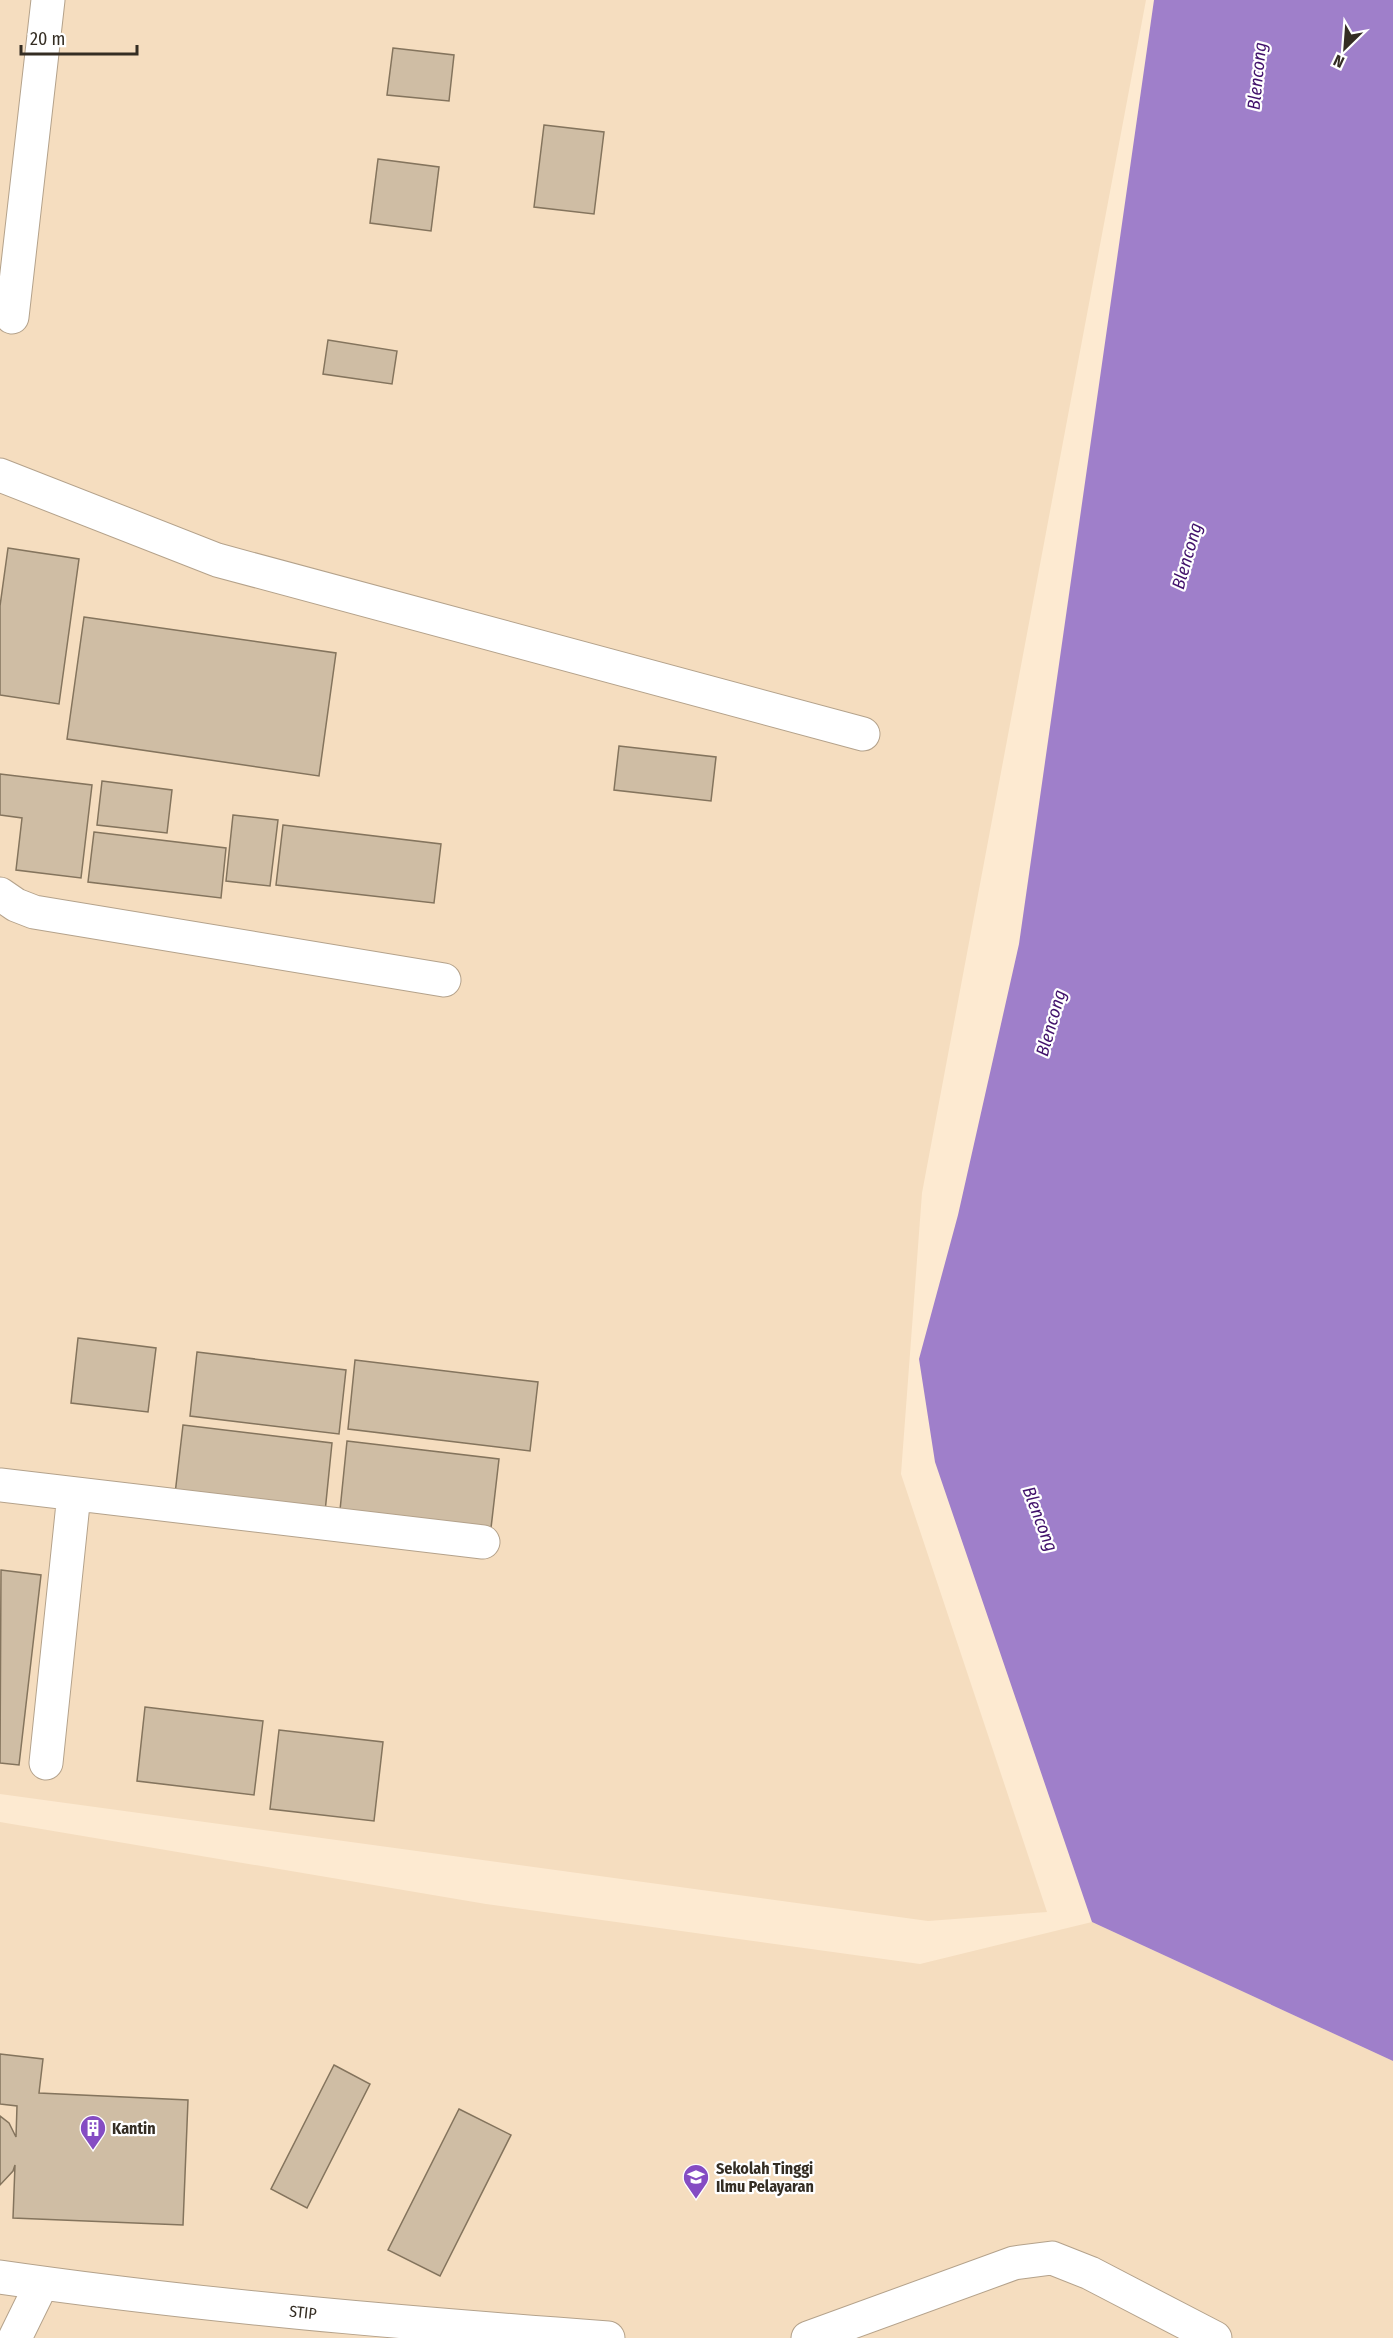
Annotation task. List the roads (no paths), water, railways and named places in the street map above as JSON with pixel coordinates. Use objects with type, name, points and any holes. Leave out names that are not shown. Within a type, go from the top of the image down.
[{"type":"lane","points":[[12,317],[48,0]]},
{"type":"lane","points":[[0,475],[217,560],[863,734]]},
{"type":"lane","points":[[0,894],[16,905],[34,912],[444,980]]},
{"type":"lane","points":[[0,1485],[483,1542]]},
{"type":"lane","points":[[46,1763],[74,1494]]},
{"type":"lane","points":[[808,2338],[1014,2263],[1052,2258],[1090,2273],[1215,2338]]},
{"type":"lane","name":"STIP","points":[[0,2277],[102,2292],[470,2333],[608,2338]]},
{"type":"lane","points":[[15,2338],[42,2283]]},
{"type":"water","name":"Blencong","points":[[1154,0],[1393,0],[1393,2061],[1092,1922],[935,1462],[919,1359],[958,1215],[1019,944]]},
{"type":"place","name":"Kantin","points":[[93,2151]]},
{"type":"place","name":"Sekolah Tinggi Ilmu Pelayaran","points":[[696,2200]]}]
